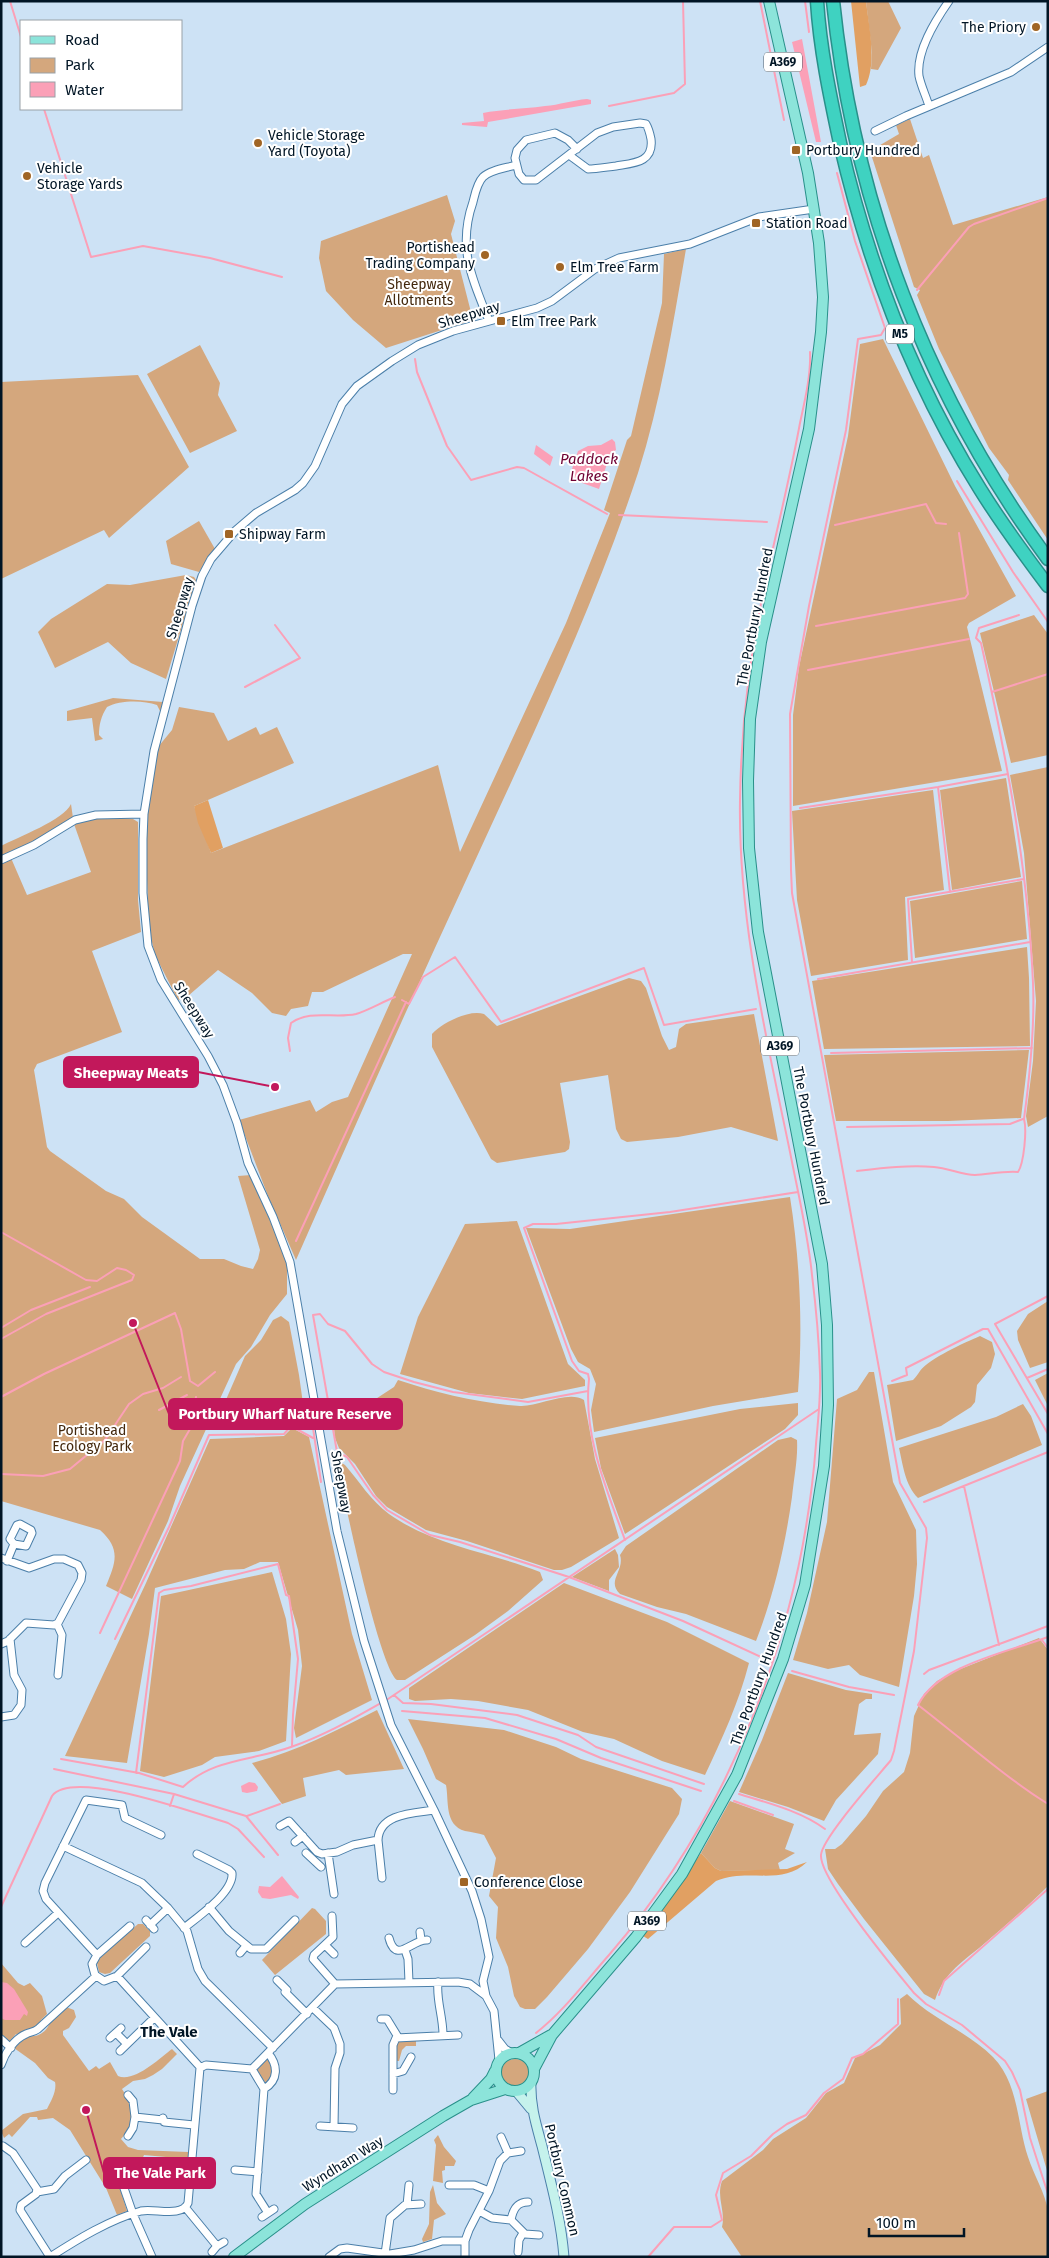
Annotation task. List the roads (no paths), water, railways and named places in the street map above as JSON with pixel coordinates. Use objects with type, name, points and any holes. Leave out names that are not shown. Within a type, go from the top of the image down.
[{"type":"highway","name":"M5","points":[[817,1],[829,89],[849,182],[862,226],[900,332],[933,404],[964,462],[994,510],[1048,586]]},
{"type":"highway","name":"M5","points":[[832,1],[845,94],[864,178],[900,291],[926,352],[961,423],[1004,497],[1048,559]]},
{"type":"main road","name":"The Portbury Hundred","points":[[534,2069],[552,2035],[636,1937],[676,1882],[737,1775],[783,1659],[805,1585],[824,1466],[828,1406],[828,1325],[822,1264],[758,932],[749,848],[748,781],[750,720],[761,642],[809,429],[820,337],[823,285],[808,173],[769,1]]},
{"type":"main road","name":"The Portbury Hundred","points":[[515,2053],[552,2035]]},
{"type":"main road","points":[[515,2053],[529,2059],[534,2069],[531,2082],[527,2087],[516,2091],[505,2089],[497,2080],[495,2071],[499,2060],[515,2053]]},
{"type":"main road","name":"Wyndham Way","points":[[471,2100],[491,2079],[495,2071]]},
{"type":"main road","name":"Portbury Common","points":[[531,2082],[531,2109],[556,2203],[562,2232],[564,2257]]},
{"type":"main road","name":"Wyndham Way","points":[[234,2257],[305,2204],[471,2100],[505,2089]]},
{"type":"main road","name":"Portbury Common","points":[[516,2091],[531,2109]]},
{"type":"street","points":[[929,106],[919,76],[920,68],[931,27],[949,1]]},
{"type":"street","points":[[875,131],[1011,72],[1048,47]]},
{"type":"street","points":[[569,155],[584,167],[591,169],[641,162],[648,156],[652,145],[648,126],[640,123],[602,130],[577,149],[569,155],[536,180],[524,180],[516,165],[517,150],[522,142],[531,138],[555,134],[568,140],[577,149]]},
{"type":"street","points":[[489,321],[469,270],[465,247],[465,231],[468,215],[482,178],[490,173],[516,165]]},
{"type":"street","name":"Sheepway","points":[[499,2060],[494,2011],[486,1996],[484,1977],[489,1957],[481,1919],[472,1891],[391,1725],[382,1702],[357,1616],[338,1531],[290,1262],[280,1234],[248,1164],[237,1123],[223,1085],[154,966],[148,946],[143,901],[144,814],[154,751],[192,606],[202,577],[211,559],[235,531],[256,513],[295,490],[303,483],[315,466],[342,404],[357,386],[418,345],[453,331],[537,308],[552,301],[595,270],[619,258],[690,244],[759,217],[814,209]]},
{"type":"street","points":[[1,860],[34,845],[75,820],[96,815],[144,814]]},
{"type":"street","points":[[14,1544],[4,1560],[30,1568],[52,1560],[64,1559],[80,1567],[82,1571],[81,1580],[57,1624]]},
{"type":"street","points":[[1,1644],[10,1639],[29,1622],[57,1624]]},
{"type":"street","points":[[57,1624],[62,1635],[58,1674]]},
{"type":"street","points":[[1,1717],[12,1716],[22,1704],[22,1688],[14,1675],[10,1639]]},
{"type":"street","points":[[97,1955],[45,1898],[43,1890],[77,1815],[87,1800],[121,1804],[124,1807],[125,1818],[161,1835]]},
{"type":"street","points":[[382,1878],[377,1868],[382,1862],[378,1840],[380,1830],[391,1820],[434,1810]]},
{"type":"street","points":[[280,1826],[288,1821],[318,1853],[328,1854],[378,1840]]},
{"type":"street","points":[[295,1842],[303,1836]]},
{"type":"street","points":[[63,1846],[136,1879],[168,1908],[184,1928],[191,1942],[198,1969],[205,1981],[270,2050],[275,2062],[276,2074],[270,2084],[264,2088]]},
{"type":"street","points":[[306,1853],[321,1868]]},
{"type":"street","points":[[314,1861],[318,1853]]},
{"type":"street","points":[[184,1928],[209,1908],[227,1889],[232,1874],[229,1870],[197,1854]]},
{"type":"street","points":[[328,1854],[334,1894]]},
{"type":"street","points":[[150,1925],[168,1908]]},
{"type":"street","points":[[209,1908],[229,1931],[251,1949],[266,1949],[295,1920]]},
{"type":"street","points":[[25,1943],[37,1938],[58,1913]]},
{"type":"street","points":[[332,1916],[333,1938],[314,1954],[313,1959],[335,1984]]},
{"type":"street","points":[[130,1926],[97,1955],[92,1967],[96,1976],[104,1981],[117,1976],[146,1947]]},
{"type":"street","points":[[390,1938],[397,1950],[404,1950],[423,1937]]},
{"type":"street","points":[[325,1945],[334,1954]]},
{"type":"street","points":[[240,1953],[246,1946]]},
{"type":"street","points":[[404,1950],[409,1966],[409,1982]]},
{"type":"street","points":[[1,2065],[11,2048],[24,2035],[38,2029],[96,1976]]},
{"type":"street","points":[[86,2160],[65,2176],[53,2190],[38,2192],[21,2205],[20,2210],[50,2257],[86,2235],[133,2214],[148,2210],[180,2210],[188,2203],[200,2067],[117,1976]]},
{"type":"street","points":[[277,1980],[287,1990],[285,1992],[307,2014]]},
{"type":"street","points":[[438,1982],[437,1999],[442,2014],[443,2035]]},
{"type":"street","points":[[252,2070],[335,1984],[458,1982],[470,1984],[486,1996]]},
{"type":"street","points":[[313,2008],[334,2028],[340,2044],[340,2054],[335,2068],[334,2127]]},
{"type":"street","points":[[120,2051],[154,2018]]},
{"type":"street","points":[[382,2019],[387,2020],[398,2037]]},
{"type":"street","points":[[116,2033],[126,2044]]},
{"type":"street","points":[[495,2033],[501,2046],[515,2053]]},
{"type":"street","points":[[393,2090],[393,2043],[398,2037],[458,2035]]},
{"type":"street","points":[[1,2039],[11,2048]]},
{"type":"street","points":[[393,2074],[402,2071],[411,2057]]},
{"type":"street","points":[[200,2067],[206,2065],[252,2070]]},
{"type":"street","points":[[252,2070],[264,2088],[256,2195],[268,2213]]},
{"type":"street","points":[[128,2136],[133,2128],[134,2100]]},
{"type":"street","points":[[134,2117],[163,2119],[164,2122],[194,2125]]},
{"type":"street","points":[[320,2126],[353,2128]]},
{"type":"street","points":[[501,2137],[508,2153]]},
{"type":"street","points":[[2,2144],[13,2153],[38,2192]]},
{"type":"street","points":[[465,2257],[465,2241],[478,2211],[490,2191],[500,2161],[508,2153],[521,2151]]},
{"type":"street","points":[[235,2170],[258,2172]]},
{"type":"street","points":[[118,2171],[133,2214],[152,2257]]},
{"type":"street","points":[[449,2185],[474,2184],[490,2191]]},
{"type":"street","points":[[407,2205],[409,2185]]},
{"type":"street","points":[[511,2220],[518,2204],[528,2202]]},
{"type":"street","points":[[385,2254],[390,2219],[407,2205],[421,2204]]},
{"type":"street","points":[[185,2207],[218,2247]]},
{"type":"street","points":[[478,2211],[492,2218],[511,2220],[525,2234],[539,2235]]},
{"type":"street","points":[[518,2252],[519,2240],[523,2233]]},
{"type":"street","points":[[329,2257],[340,2249],[347,2248],[385,2254],[403,2252],[442,2241],[465,2241]]},
{"type":"water","points":[[802,39],[821,142],[816,142],[792,42]]},
{"type":"water","points":[[591,100],[591,104],[488,122],[487,127],[462,125],[462,123],[484,121],[483,113]]},
{"type":"water","name":"Paddock Lakes","points":[[612,439],[615,442],[616,450],[610,454],[599,489],[571,479],[570,475],[578,451],[588,446],[601,445]]},
{"type":"water","name":"Paddock Lakes","points":[[536,445],[553,457],[550,466],[534,454]]},
{"type":"water","points":[[249,1782],[255,1783],[258,1787],[257,1791],[242,1792],[241,1786]]},
{"type":"water","points":[[282,1876],[299,1897],[298,1899],[291,1895],[270,1899],[262,1898],[258,1892],[259,1886],[270,1887]]},
{"type":"water","points":[[1,1982],[7,1983],[14,1989],[28,2012],[27,2016],[24,2014],[20,2020],[5,2020],[1,2018]]},
{"type":"waterway","points":[[10,1],[20,34]]},
{"type":"waterway","points":[[609,106],[674,93],[685,84],[683,1]]},
{"type":"waterway","points":[[760,1],[784,120]]},
{"type":"waterway","points":[[805,1],[809,32]]},
{"type":"waterway","points":[[44,110],[91,257],[143,246],[210,258],[282,277]]},
{"type":"waterway","points":[[837,173],[855,241],[885,328],[881,335],[858,339],[846,430],[809,606],[790,714],[792,893],[900,1483],[926,1528],[927,1538],[914,1651],[891,1760],[840,1822],[821,1855],[832,1884],[860,1925],[914,1993],[926,2004],[962,2025],[1005,2061],[1020,2090],[1030,2138],[1048,2194]]},
{"type":"waterway","points":[[917,290],[969,227],[1048,198]]},
{"type":"waterway","points":[[536,2033],[574,1996],[652,1900],[691,1842],[724,1780],[753,1716],[777,1650],[795,1582],[808,1513],[820,1390],[816,1312],[805,1229],[755,977],[744,889],[740,800],[744,720],[754,641],[806,396],[810,370],[810,352]]},
{"type":"waterway","points":[[415,359],[417,372],[447,446],[471,480],[517,467],[524,468],[607,514]]},
{"type":"waterway","points":[[957,481],[1013,572],[1048,622]]},
{"type":"waterway","points":[[835,525],[926,504],[936,523],[946,524]]},
{"type":"waterway","points":[[619,515],[767,522]]},
{"type":"waterway","points":[[816,626],[965,598],[968,594],[959,533]]},
{"type":"waterway","points":[[857,1171],[924,1166],[975,1175],[1018,1172],[1020,1168],[1024,1146],[1024,1119],[1033,1034],[1033,983],[1030,940],[1021,854],[1007,769],[981,643],[976,638],[979,628],[1019,615]]},
{"type":"waterway","points":[[245,687],[300,658],[275,625]]},
{"type":"waterway","points":[[808,670],[969,639]]},
{"type":"waterway","points":[[992,692],[1048,674]]},
{"type":"waterway","points":[[800,808],[938,787],[1008,774]]},
{"type":"waterway","points":[[938,787],[950,892]]},
{"type":"waterway","points":[[912,962],[908,899],[1024,879]]},
{"type":"waterway","points":[[818,979],[1030,942]]},
{"type":"waterway","points":[[402,1000],[409,1004],[423,977],[455,957],[501,1022],[644,968],[664,1025],[756,1009]]},
{"type":"waterway","points":[[290,1051],[288,1038],[291,1023],[306,1016],[356,1014],[395,997]]},
{"type":"waterway","points":[[296,1241],[406,1002]]},
{"type":"waterway","points":[[831,1053],[1032,1048]]},
{"type":"waterway","points":[[847,1127],[1010,1124],[1023,1119]]},
{"type":"waterway","points":[[625,1540],[604,1481],[593,1441],[589,1420],[588,1374],[579,1371],[572,1361],[524,1228],[533,1224],[556,1224],[670,1212],[798,1192]]},
{"type":"waterway","points":[[1,1232],[86,1280],[97,1281],[117,1268],[126,1270],[134,1275],[132,1280],[46,1314],[1,1339]]},
{"type":"waterway","points":[[1,1328],[31,1310],[90,1287]]},
{"type":"waterway","points":[[1048,1296],[995,1324],[1048,1414]]},
{"type":"waterway","points":[[1,1397],[44,1374],[175,1313],[181,1329],[190,1381],[198,1386],[215,1372]]},
{"type":"waterway","points":[[588,1391],[528,1402],[453,1392],[414,1382],[384,1372],[372,1364],[345,1331],[328,1324],[320,1314],[313,1315],[337,1452],[347,1457],[373,1495],[387,1510],[430,1535],[460,1542],[569,1577],[683,1621],[772,1662]]},
{"type":"waterway","points":[[892,1381],[907,1375],[906,1368],[983,1329],[988,1329],[1048,1434]]},
{"type":"waterway","points":[[1027,1378],[1048,1369]]},
{"type":"waterway","points":[[1,1474],[43,1476],[70,1469],[105,1440],[129,1404],[143,1394],[163,1388],[181,1377]]},
{"type":"waterway","points":[[159,1410],[187,1395]]},
{"type":"waterway","points":[[100,1633],[180,1461],[183,1441],[190,1429],[196,1397]]},
{"type":"waterway","points":[[309,1401],[321,1482]]},
{"type":"waterway","points":[[385,1701],[819,1409]]},
{"type":"waterway","points":[[115,1639],[169,1527],[209,1435],[284,1434],[291,1426],[313,1438]]},
{"type":"waterway","points":[[924,1502],[1048,1452]]},
{"type":"waterway","points":[[964,1486],[999,1645]]},
{"type":"waterway","points":[[136,1773],[159,1593],[164,1590],[191,1586],[278,1564],[286,1595],[289,1596],[298,1659],[292,1746]]},
{"type":"waterway","points":[[924,1674],[929,1670],[1048,1626]]},
{"type":"waterway","points":[[1048,1637],[957,1670],[928,1691],[918,1705],[998,1769],[1048,1804]]},
{"type":"waterway","points":[[1042,1640],[1048,1648]]},
{"type":"waterway","points":[[792,1671],[849,1687],[894,1695]]},
{"type":"waterway","points":[[394,1695],[403,1703],[431,1704],[517,1715],[578,1735],[596,1747],[704,1784]]},
{"type":"waterway","points":[[61,1759],[139,1773],[183,1787],[207,1770],[234,1761],[291,1747],[314,1738],[381,1703]]},
{"type":"waterway","points":[[402,1711],[485,1718],[556,1739],[601,1758],[701,1791]]},
{"type":"waterway","points":[[54,1769],[174,1794],[246,1816],[278,1855]]},
{"type":"waterway","points":[[1,1907],[52,1796],[64,1789],[84,1787],[109,1790],[164,1803],[228,1823],[238,1829],[264,1857]]},
{"type":"waterway","points":[[170,1806],[174,1794]]},
{"type":"waterway","points":[[739,1794],[795,1812],[825,1829]]},
{"type":"waterway","points":[[734,1801],[773,1815]]},
{"type":"waterway","points":[[247,1816],[280,1804]]},
{"type":"waterway","points":[[939,1995],[944,1981],[1048,1889]]},
{"type":"waterway","points":[[648,2257],[674,2227],[711,2227],[722,2220],[716,2195],[723,2173],[751,2156],[773,2134],[787,2124],[806,2115],[824,2093],[843,2079],[852,2058],[863,2054],[898,2024],[898,1999]]},
{"type":"place","name":"The Priory","points":[[1036,27]]},
{"type":"place","name":"Vehicle Storage Yard (Toyota)","points":[[258,143]]},
{"type":"place","name":"Portbury Hundred","points":[[796,150]]},
{"type":"place","name":"Vehicle Storage Yards","points":[[27,176]]},
{"type":"place","name":"Station Road","points":[[756,223]]},
{"type":"place","name":"Portishead Trading Company","points":[[485,255]]},
{"type":"place","name":"Elm Tree Farm","points":[[560,267]]},
{"type":"place","name":"Elm Tree Park","points":[[501,321]]},
{"type":"place","name":"Shipway Farm","points":[[229,534]]},
{"type":"place","name":"Sheepway Meats","points":[[275,1087]]},
{"type":"place","name":"Portbury Wharf Nature Reserve","points":[[133,1323]]},
{"type":"place","name":"Conference Close","points":[[464,1882]]},
{"type":"place","name":"The Vale Park","points":[[86,2110]]},
{"type":"district","name":"The Vale","points":[[169,2032]]},
{"type":"park label","name":"Sheepway Allotments","points":[[419,292]]},
{"type":"park label","name":"Portishead Ecology Park","points":[[92,1438]]}]
